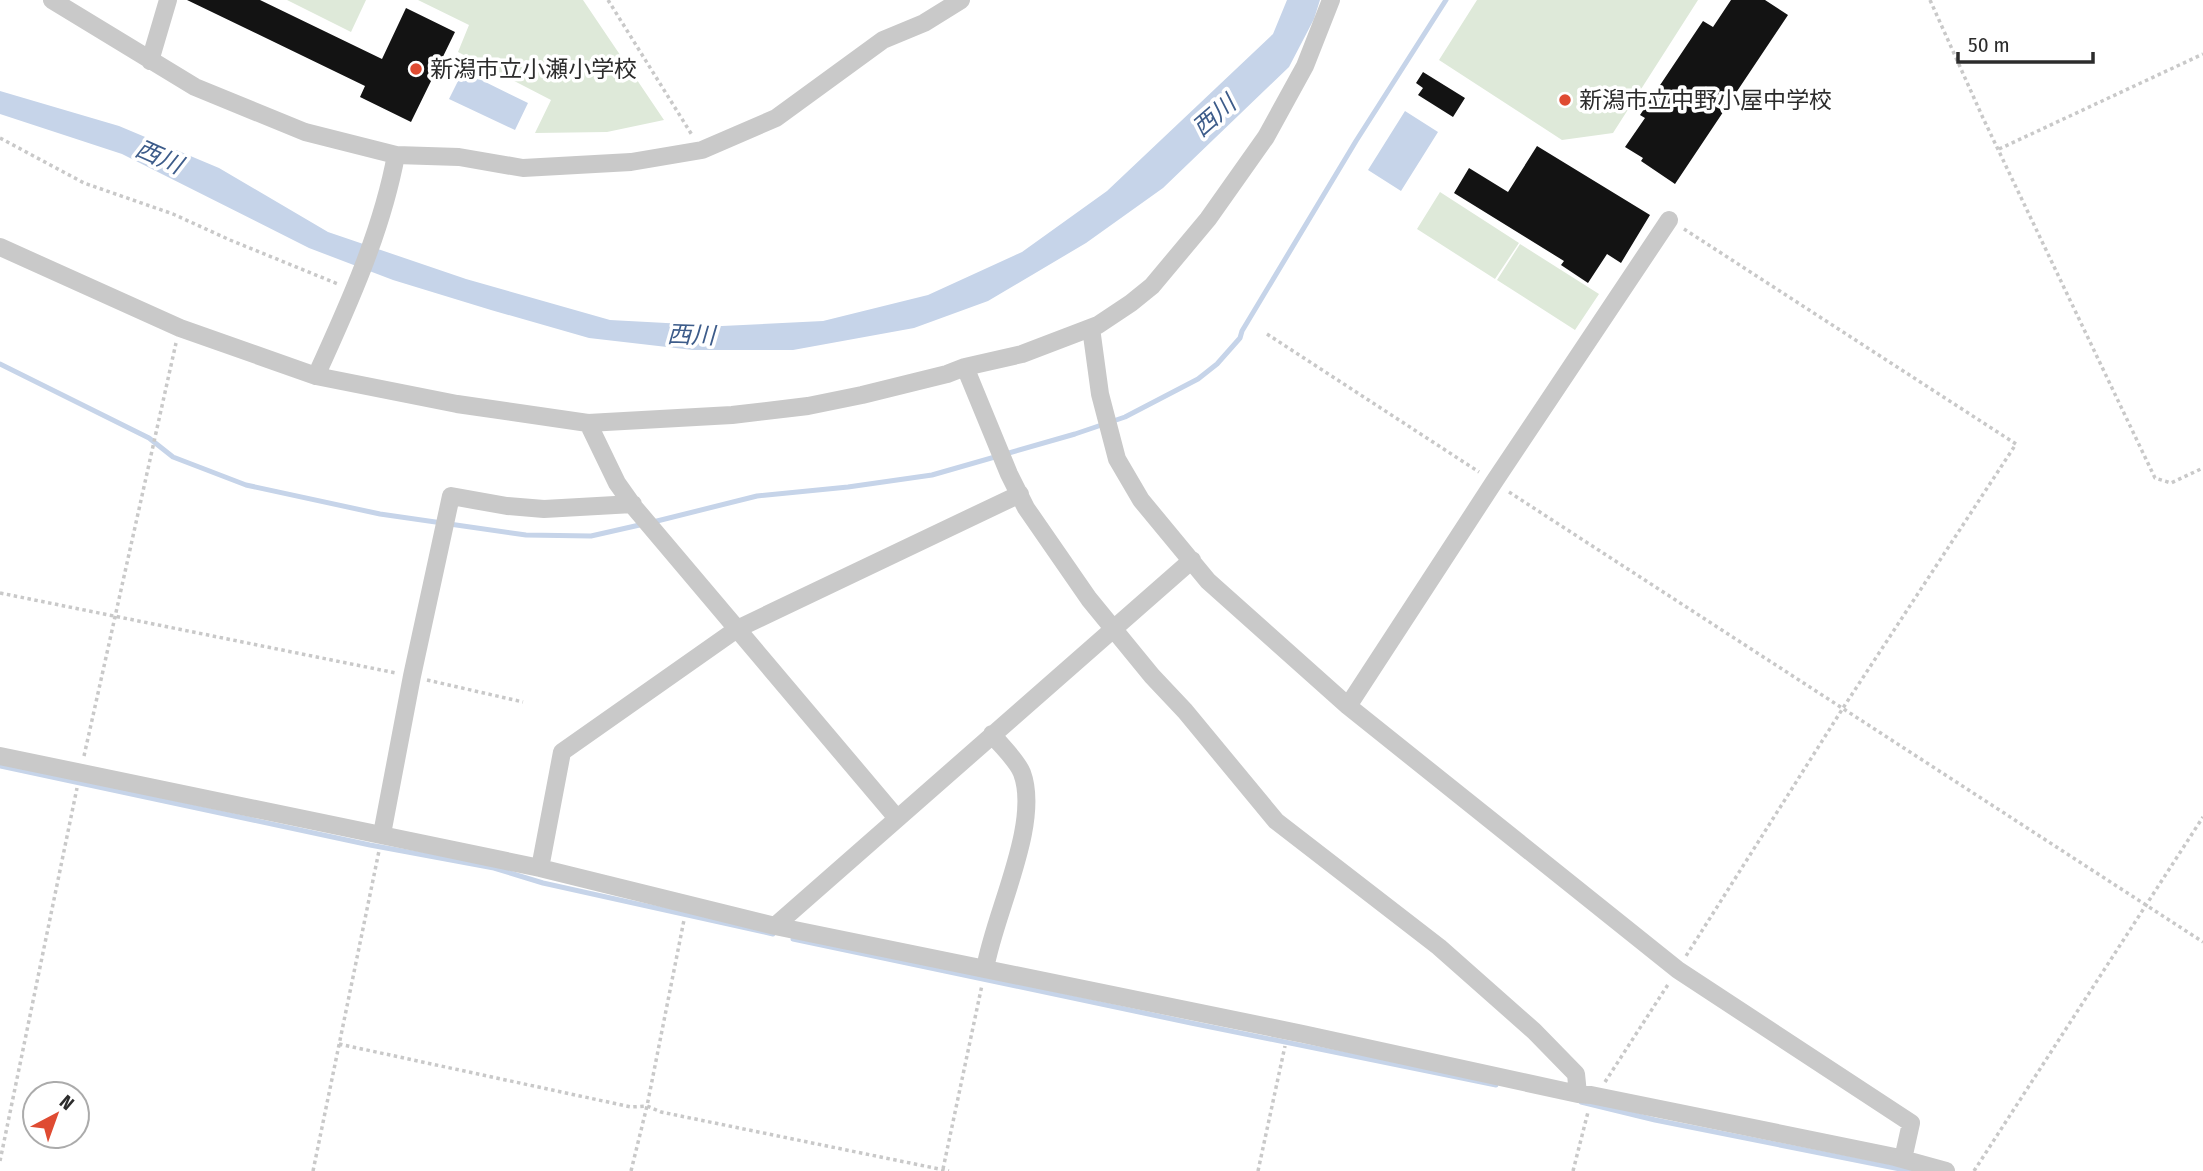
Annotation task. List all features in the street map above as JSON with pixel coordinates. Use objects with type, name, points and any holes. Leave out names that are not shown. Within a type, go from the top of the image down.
[{"type":"street","points":[[52,0],[195,87],[305,132],[396,155],[458,157],[523,168],[631,162],[702,150],[776,118],[883,40],[924,23],[961,0]]},
{"type":"street","points":[[150,61],[168,0]]},
{"type":"street","points":[[0,247],[180,328],[316,376],[457,404],[588,423],[732,415],[808,406],[1022,354],[1091,328],[1152,286],[1208,219],[1266,136],[1305,66],[1331,0]]},
{"type":"street","points":[[316,376],[356,287],[396,155]]},
{"type":"street","points":[[1348,706],[1493,482],[1669,220]]},
{"type":"street","points":[[1091,328],[1100,394],[1117,459],[1141,500],[1208,581],[1348,706],[1678,970],[1911,1123],[1903,1159]]},
{"type":"street","points":[[965,366],[1009,474],[1041,531],[1113,629],[1276,821],[1439,947],[1534,1031],[1576,1074],[1584,1095]]},
{"type":"street","points":[[588,423],[617,484],[897,817]]},
{"type":"street","points":[[540,868],[562,752],[737,629],[1020,494]]},
{"type":"street","points":[[382,834],[450,496],[544,509],[633,504]]},
{"type":"street","points":[[775,926],[1192,560]]},
{"type":"street","points":[[985,968],[1018,850],[1027,807],[1022,772],[992,734]]},
{"type":"street","points":[[0,756],[540,868],[775,926],[1903,1159],[1946,1171]]},
{"type":"path","points":[[608,0],[702,150]]},
{"type":"path","points":[[1930,0],[2155,478],[2171,483],[2203,468]]},
{"type":"path","points":[[1999,149],[2203,54]]},
{"type":"path","points":[[0,138],[84,183],[173,214],[345,286],[356,287]]},
{"type":"path","points":[[1573,1171],[1584,1095],[1605,1082],[1843,708],[2016,444],[1669,220]]},
{"type":"path","points":[[0,1161],[80,773],[180,328]]},
{"type":"path","points":[[1267,334],[2203,942]]},
{"type":"path","points":[[0,593],[412,676],[523,702]]},
{"type":"path","points":[[1974,1171],[2203,817]]},
{"type":"path","points":[[313,1171],[382,834]]},
{"type":"path","points":[[631,1171],[647,1106],[685,904]]},
{"type":"path","points":[[942,1170],[985,968]]},
{"type":"path","points":[[1258,1171],[1289,1031]]},
{"type":"path","points":[[339,1044],[631,1107],[647,1106],[661,1112],[949,1171]]},
{"type":"green space","points":[[287,0],[366,0],[351,32]]},
{"type":"green space","points":[[418,0],[583,0],[664,120],[607,132],[535,133],[551,100],[458,52],[469,25]]},
{"type":"green space","points":[[1477,0],[1698,0],[1613,133],[1562,140],[1439,60]]},
{"type":"green space","points":[[1440,192],[1519,243],[1495,279],[1417,229]]},
{"type":"green space","points":[[1520,244],[1599,294],[1575,330],[1497,280]]},
{"type":"water","name":"西川","points":[[1287,0],[1320,0],[1314,19],[1289,67],[1163,188],[1086,243],[988,301],[914,328],[793,350],[693,350],[589,338],[491,310],[393,280],[309,248],[122,154],[0,114],[0,91],[119,126],[219,168],[328,232],[466,279],[610,320],[722,326],[823,321],[928,295],[1022,252],[1107,191],[1273,34]]},
{"type":"water","points":[[463,71],[528,103],[515,130],[449,99]]},
{"type":"water","points":[[1405,111],[1438,132],[1401,191],[1368,170]]},
{"type":"building","points":[[187,0],[260,0],[382,59],[406,8],[455,32],[411,122],[360,97],[365,86]]},
{"type":"building","points":[[1731,0],[1765,0],[1788,15],[1675,184],[1625,147],[1645,118],[1640,115],[1703,21],[1713,27]]},
{"type":"building","points":[[1423,72],[1465,98],[1453,117],[1418,95],[1423,88],[1416,83]]},
{"type":"building","points":[[1537,146],[1650,215],[1621,263],[1607,254],[1588,283],[1561,265],[1564,261],[1454,193],[1469,168],[1508,192]]},
{"type":"waterway","points":[[653,522],[757,496],[932,475],[1125,417],[1198,379],[1217,364],[1240,338],[1356,141],[1446,0]]},
{"type":"waterway","points":[[0,364],[149,438],[173,457],[246,485],[380,514],[526,535],[591,536],[644,524]]},
{"type":"waterway","points":[[0,766],[370,845],[494,868],[543,883],[773,934]]},
{"type":"waterway","points":[[793,939],[1496,1085]]},
{"type":"waterway","points":[[1581,1102],[1655,1120],[1910,1171]]},
{"type":"place","name":"新潟市立小瀬小学校","points":[[416,69]]},
{"type":"place","name":"新潟市立中野小屋中学校","points":[[1565,100]]}]
